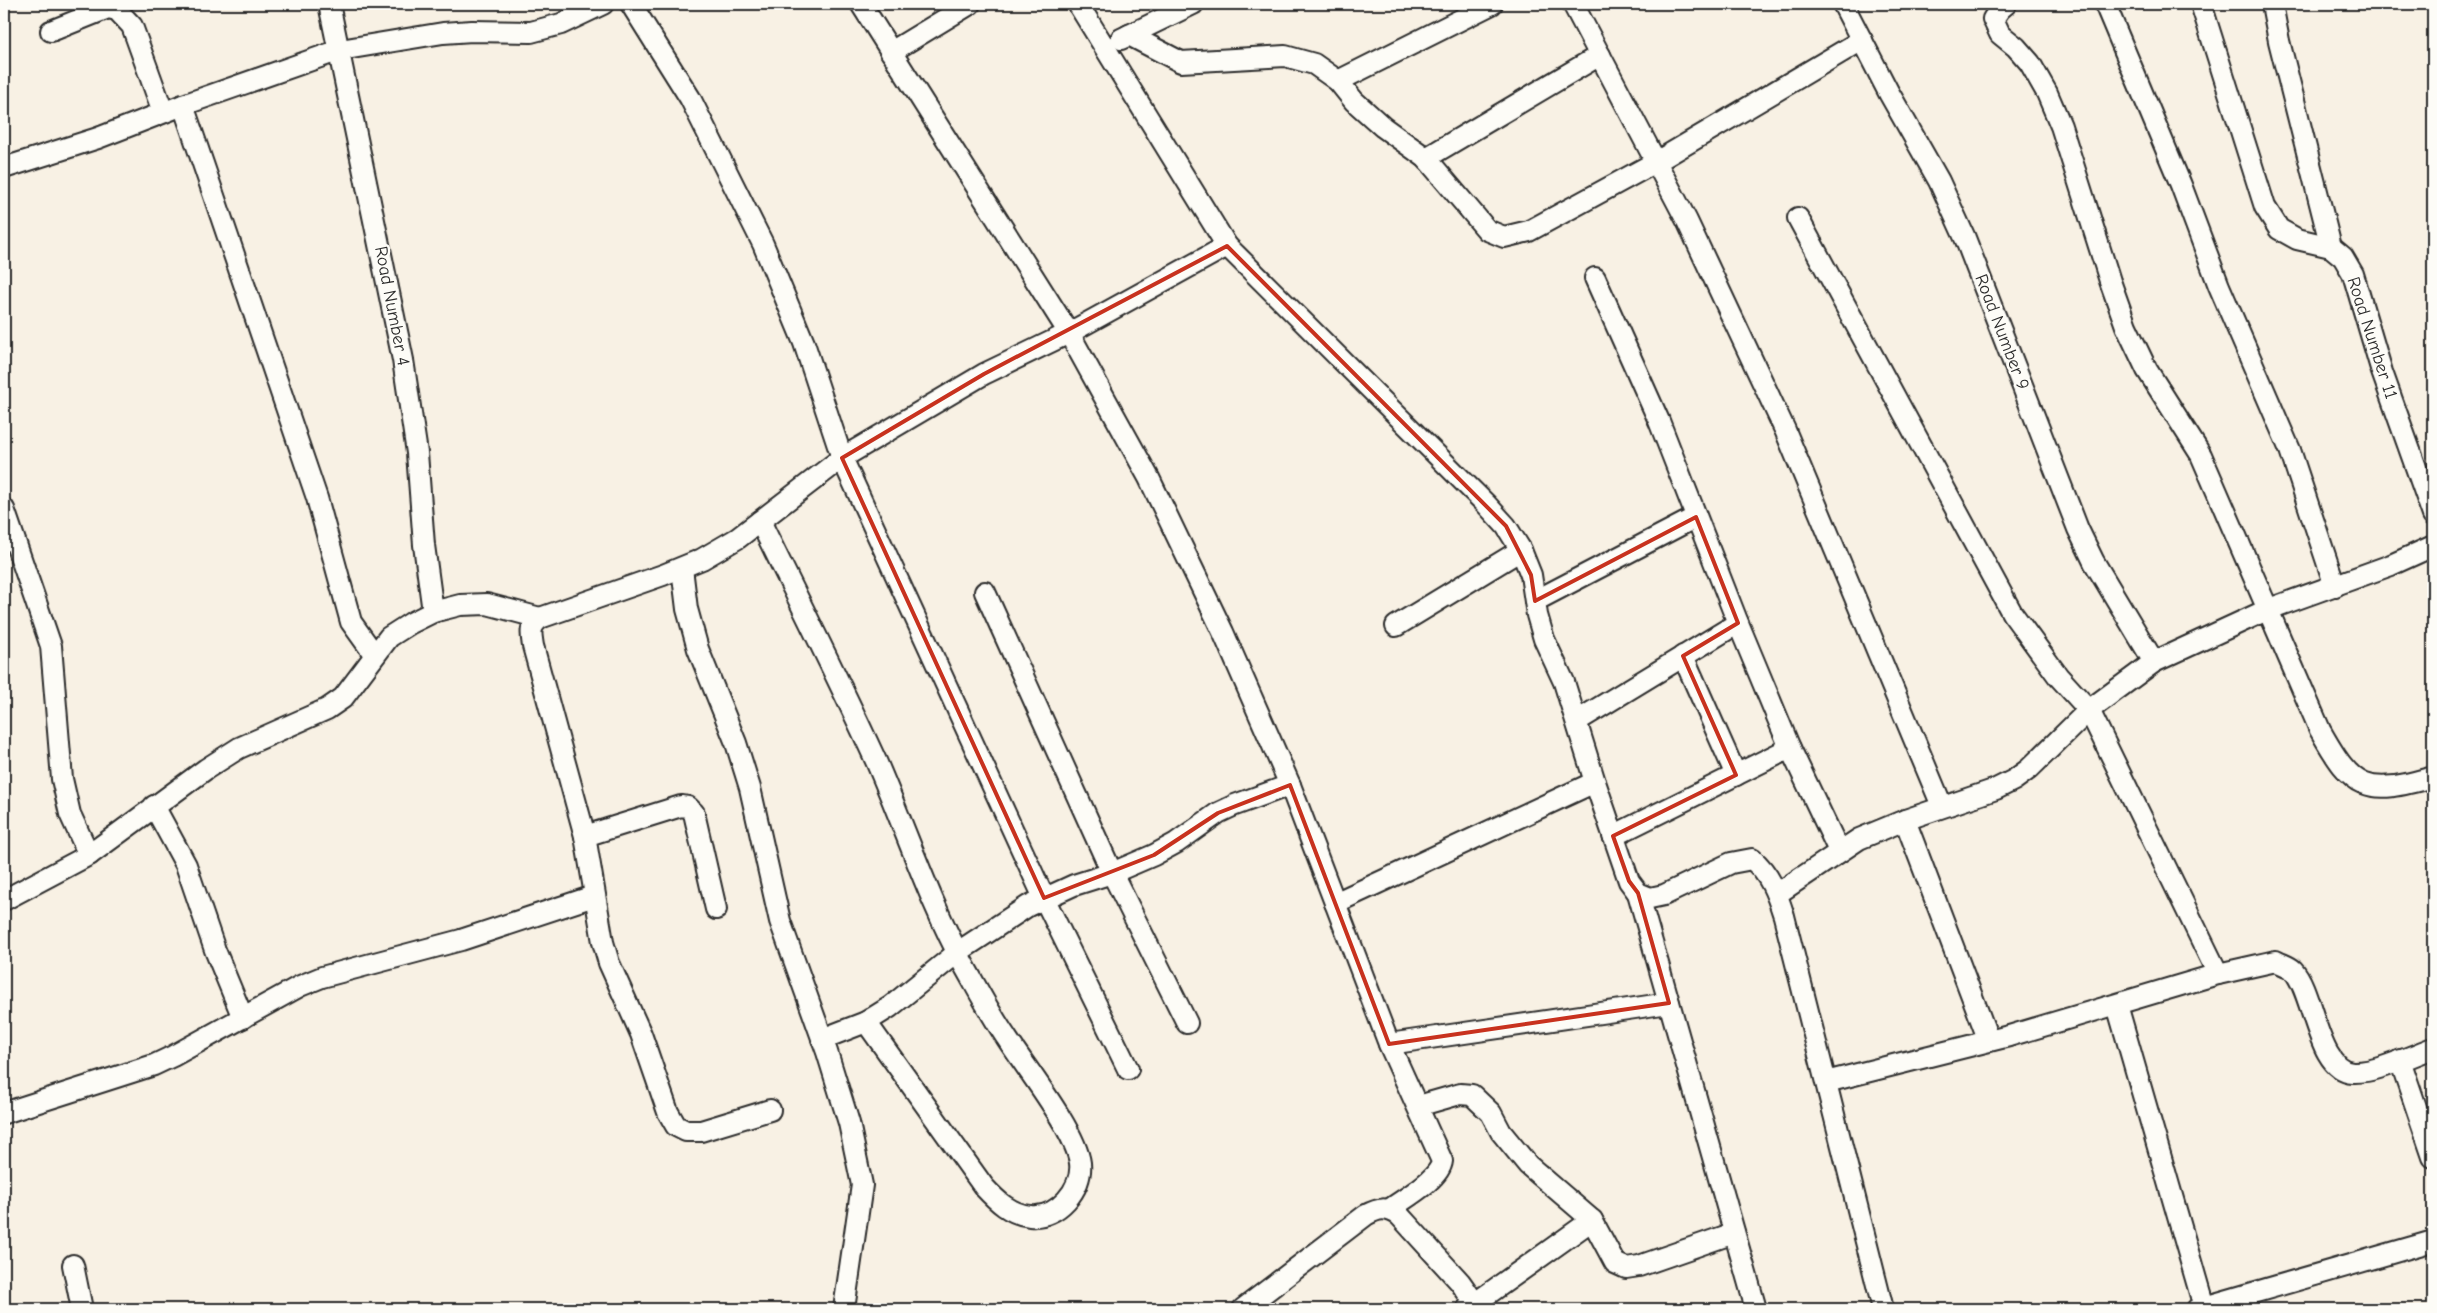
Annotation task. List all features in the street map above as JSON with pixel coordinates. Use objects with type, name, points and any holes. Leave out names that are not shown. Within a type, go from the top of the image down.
[{"type":"street","name":"Road Number 4","points":[[329,4],[403,360],[417,453],[424,545],[433,612]]},
{"type":"street","points":[[4,168],[98,138],[182,105],[340,50],[443,33],[472,31],[531,32],[561,24],[603,4]]},
{"type":"street","points":[[631,4],[690,98],[763,244],[804,342],[842,458],[1044,898],[1128,1069]]},
{"type":"street","points":[[860,4],[1069,333],[1149,478],[1223,632],[1290,785],[1389,1044],[1438,1148],[1442,1161],[1441,1170],[1390,1209]]},
{"type":"street","points":[[891,52],[970,4]]},
{"type":"street","points":[[1078,4],[1227,246],[1486,504],[1506,526],[1521,550],[1531,575],[1544,639],[1559,669],[1629,881],[1638,892],[1756,1309]]},
{"type":"street","points":[[1104,47],[1193,4]]},
{"type":"street","points":[[1338,81],[1492,4]]},
{"type":"street","points":[[1573,4],[1687,221],[1786,430],[1942,806]]},
{"type":"street","name":"Road Number 9","points":[[1843,4],[1888,93],[1939,181],[1965,238],[2078,528],[2094,562],[2154,662]]},
{"type":"street","points":[[2006,4],[1988,12],[2000,34],[2030,63],[2047,93],[2061,126],[2126,326],[2147,370],[2201,455],[2320,730],[2335,758],[2347,774],[2362,784],[2381,789],[2400,787],[2433,778]]},
{"type":"street","points":[[2104,4],[2290,450],[2335,586]]},
{"type":"street","points":[[2201,4],[2265,207],[2279,230],[2297,239],[2331,247],[2279,41],[2272,4]]},
{"type":"street","points":[[51,31],[108,8],[117,10],[132,26],[163,112]]},
{"type":"street","points":[[1129,35],[1182,62],[1285,56],[1314,64],[1338,81],[1354,101],[1383,127],[1426,158],[1487,230],[1504,237],[1529,231],[1656,162],[1862,40]]},
{"type":"street","points":[[1426,158],[1600,55]]},
{"type":"street","points":[[182,105],[317,498],[351,622],[374,654]]},
{"type":"street","points":[[1798,218],[2012,613],[2058,676],[2090,710],[2218,974]]},
{"type":"street","points":[[770,1110],[701,1131],[686,1131],[676,1126],[668,1112],[641,1034],[609,963],[594,896],[584,836],[533,646],[531,631],[533,624],[540,618],[702,560],[738,538],[842,458],[984,374],[1069,333],[1227,246]]},
{"type":"street","name":"Road Number 11","points":[[2331,247],[2343,257],[2353,274],[2382,372],[2433,514]]},
{"type":"street","points":[[1595,278],[1659,421],[1738,623],[1790,748],[1839,851]]},
{"type":"street","points":[[4,509],[51,646],[62,779],[70,814],[89,855]]},
{"type":"street","points":[[1535,601],[1696,517]]},
{"type":"street","points":[[760,521],[876,761],[935,907],[1004,1035],[1056,1112],[1074,1144],[1080,1162],[1080,1176],[1072,1192],[1062,1205],[1047,1214],[1033,1216],[1016,1214],[984,1188],[866,1022]]},
{"type":"street","points":[[1777,894],[1859,839],[1942,806],[1996,789],[2014,780],[2029,769],[2090,710],[2154,662],[2269,609],[2335,586],[2433,546]]},
{"type":"street","points":[[1396,626],[1521,550]]},
{"type":"street","points":[[682,568],[687,609],[698,649],[739,752],[767,857],[780,921],[849,1123],[862,1185],[844,1309]]},
{"type":"street","points":[[985,592],[1112,872],[1187,1023]]},
{"type":"street","points":[[4,900],[89,855],[154,806],[239,748],[327,709],[343,698],[354,685],[374,654],[389,637],[433,612],[460,605],[487,604],[540,618]]},
{"type":"street","points":[[1577,721],[1738,623]]},
{"type":"street","points":[[1684,656],[1736,775]]},
{"type":"street","points":[[1614,836],[1790,748]]},
{"type":"street","points":[[1335,902],[1595,782]]},
{"type":"street","points":[[822,1040],[866,1022],[890,1007],[958,952],[1011,916],[1044,898],[1112,872],[1176,843],[1218,813],[1290,785]]},
{"type":"street","points":[[154,806],[186,865],[215,950],[243,1018]]},
{"type":"street","points":[[584,836],[681,806],[688,807],[694,813],[716,909]]},
{"type":"street","points":[[1905,820],[1989,1041]]},
{"type":"street","points":[[1638,892],[1650,898],[1664,896],[1731,863],[1752,859],[1764,869],[1777,894],[1882,1309]]},
{"type":"street","points":[[4,1112],[154,1065],[300,986],[322,977],[461,940],[594,896]]},
{"type":"street","points":[[1826,1082],[1989,1041],[2218,974],[2276,961],[2293,970],[2304,991],[2324,1045],[2335,1064],[2351,1073],[2373,1069],[2433,1048]]},
{"type":"street","points":[[1389,1044],[1669,1004]]},
{"type":"street","points":[[2117,1005],[2200,1308],[2433,1241]]},
{"type":"street","points":[[2400,1060],[2433,1157]]},
{"type":"street","points":[[1418,1106],[1460,1094],[1472,1095],[1491,1113],[1501,1132],[1528,1164],[1592,1220],[1615,1262],[1626,1268],[1639,1266],[1734,1233]]},
{"type":"street","points":[[1243,1309],[1366,1215],[1379,1208],[1390,1209],[1399,1215],[1460,1282],[1474,1307],[1592,1220]]},
{"type":"street","points":[[74,1265],[82,1309]]},
{"type":"highlighted area","points":[[1227,246],[1506,526],[1531,575],[1535,601],[1696,517],[1738,623],[1683,656],[1736,775],[1613,836],[1629,881],[1638,893],[1669,1003],[1389,1044],[1290,785],[1218,813],[1154,855],[1044,898],[842,458],[984,374]]}]
